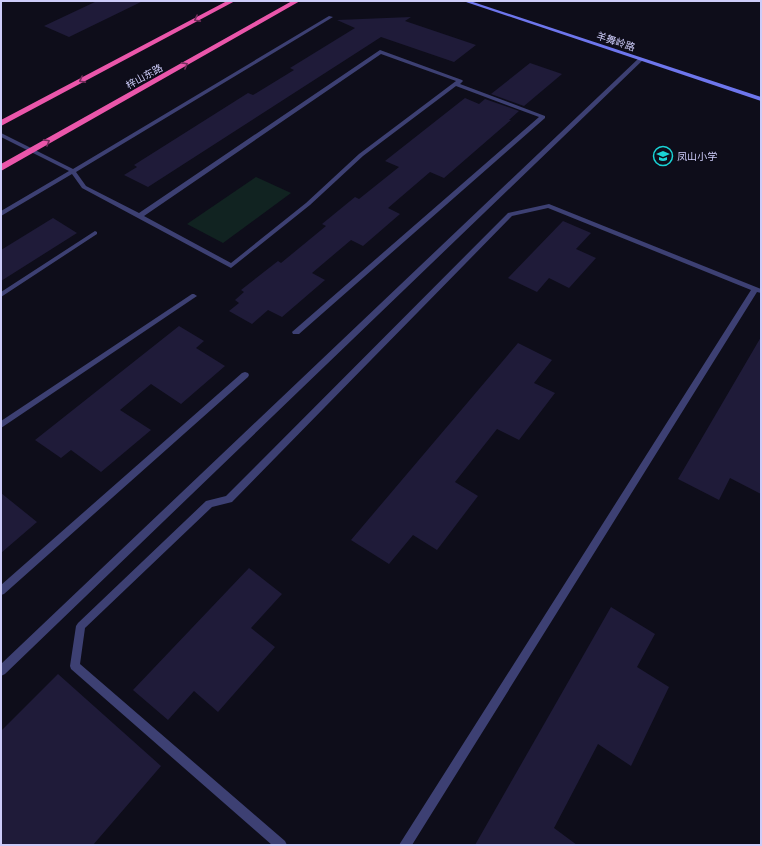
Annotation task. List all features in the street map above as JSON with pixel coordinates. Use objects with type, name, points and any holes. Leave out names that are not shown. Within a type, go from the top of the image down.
[{"type":"highway","points":[[1,123],[232,1]]},
{"type":"highway","name":"梓山东路","points":[[1,168],[297,1]]},
{"type":"street","name":"羊舞岭路","points":[[465,1],[761,99]]},
{"type":"street","points":[[1,214],[332,17]]},
{"type":"street","points":[[1,135],[73,172],[84,187],[231,266],[308,204],[361,155],[460,81],[380,52],[140,216]]},
{"type":"street","points":[[1,671],[641,59]]},
{"type":"street","points":[[296,332],[543,117],[455,84]]},
{"type":"street","points":[[281,845],[75,666],[81,626],[209,504],[229,499],[510,214],[549,206],[758,290],[405,845]]},
{"type":"street","points":[[1,295],[95,233]]},
{"type":"street","points":[[1,425],[194,296]]},
{"type":"street","points":[[1,591],[245,375]]},
{"type":"green space","points":[[256,177],[291,193],[223,243],[187,224]]},
{"type":"building","points":[[97,1],[143,1],[69,37],[44,26]]},
{"type":"building","points":[[411,17],[405,21],[476,45],[454,62],[381,37],[148,187],[124,175],[137,167],[134,165],[248,93],[253,95],[294,70],[290,68],[355,28],[337,20]]},
{"type":"building","points":[[530,63],[562,74],[524,106],[491,94]]},
{"type":"building","points":[[465,98],[479,104],[485,99],[519,111],[509,120],[511,120],[444,178],[430,172],[388,208],[400,214],[363,246],[351,240],[312,273],[325,280],[282,317],[268,310],[252,324],[229,311],[239,303],[235,300],[244,292],[241,290],[278,261],[281,263],[326,226],[322,224],[355,197],[359,199],[399,167],[385,161]]},
{"type":"building","points":[[53,218],[77,233],[1,281],[1,250]]},
{"type":"building","points":[[563,221],[591,233],[576,249],[596,258],[569,288],[549,278],[537,292],[508,278]]},
{"type":"building","points":[[179,326],[204,341],[196,348],[225,366],[181,404],[151,384],[120,410],[151,430],[101,472],[71,450],[61,458],[35,440]]},
{"type":"building","points":[[761,337],[761,494],[730,478],[719,500],[678,479]]},
{"type":"building","points":[[518,343],[552,360],[534,383],[555,393],[519,440],[497,429],[455,482],[478,496],[437,550],[413,535],[389,564],[351,540]]},
{"type":"building","points":[[1,493],[37,522],[1,553]]},
{"type":"building","points":[[249,568],[282,594],[251,628],[275,647],[218,712],[194,691],[168,720],[133,690]]},
{"type":"building","points":[[611,607],[655,634],[637,667],[669,687],[631,766],[598,744],[554,828],[577,845],[475,845]]},
{"type":"building","points":[[58,674],[161,766],[93,845],[1,845],[1,731]]},
{"type":"place","name":"凤山小学","points":[[663,156]]}]
